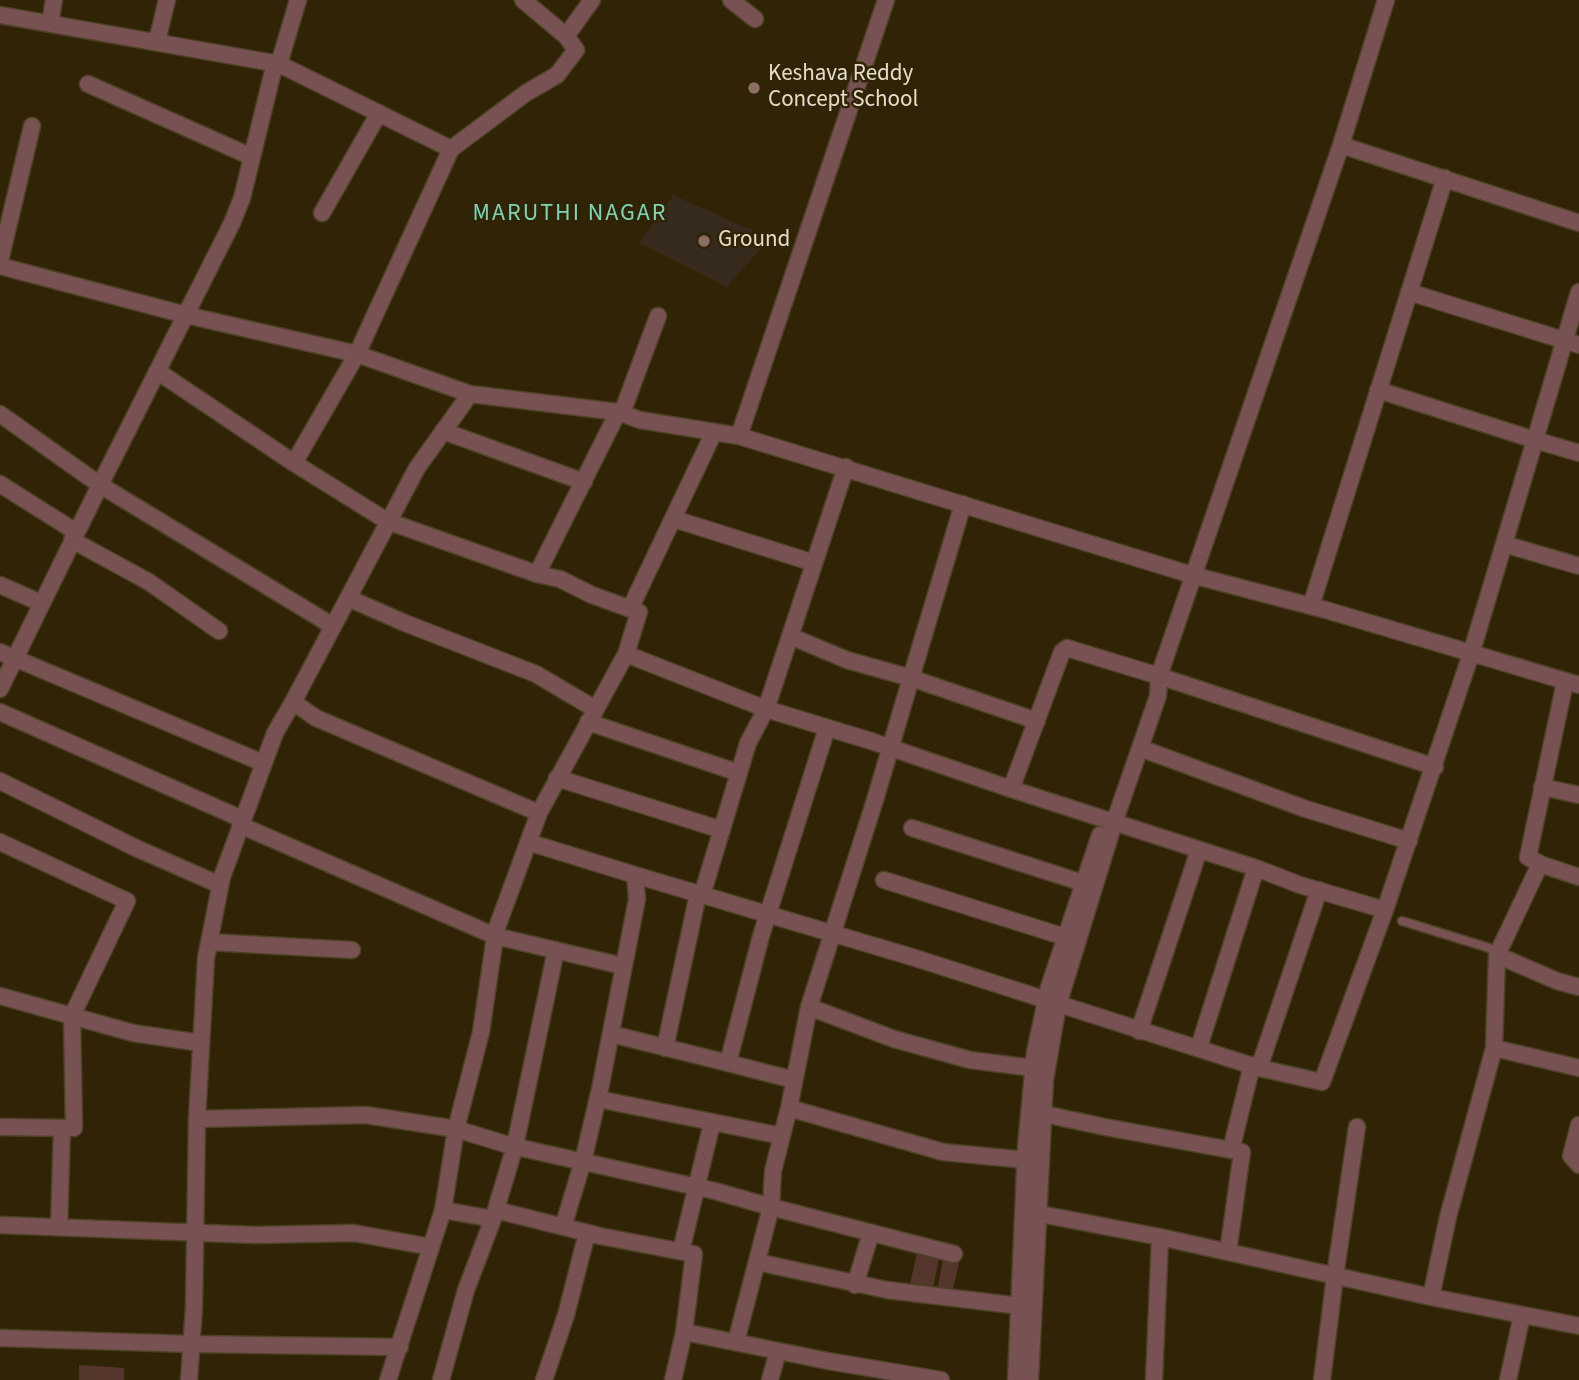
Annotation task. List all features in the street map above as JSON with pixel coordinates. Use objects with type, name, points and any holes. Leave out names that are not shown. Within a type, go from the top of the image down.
[{"type":"street","points":[[50,23],[54,0]]},
{"type":"street","points":[[157,41],[167,0]]},
{"type":"street","points":[[0,689],[7,656],[41,603],[238,209],[277,64],[298,0]]},
{"type":"street","points":[[294,463],[357,354],[452,149],[526,93],[557,75],[576,50],[566,36],[523,0]]},
{"type":"street","points":[[566,36],[592,0]]},
{"type":"street","points":[[731,0],[755,19]]},
{"type":"street","points":[[740,436],[887,0]]},
{"type":"street","points":[[1016,1380],[1020,1306],[1044,1114],[1052,1002],[1065,937],[1083,883],[1140,748],[1158,696],[1158,680],[1192,575],[1341,145],[1386,0]]},
{"type":"street","points":[[0,15],[277,64],[452,149]]},
{"type":"street","points":[[88,84],[252,157]]},
{"type":"street","points":[[322,213],[379,113]]},
{"type":"street","points":[[32,126],[0,263],[186,314],[357,354],[470,394],[620,412],[640,420],[740,436],[1192,575],[1311,606],[1572,683],[1542,787],[1528,857],[1540,864],[1579,877]]},
{"type":"street","points":[[1341,145],[1579,223]]},
{"type":"street","points":[[1311,606],[1445,178]]},
{"type":"street","points":[[1409,292],[1572,342]]},
{"type":"street","points":[[528,842],[1139,1031],[1199,1047],[1256,1067],[1322,1082],[1385,911],[1472,654],[1535,440],[1572,342],[1579,292]]},
{"type":"street","points":[[537,574],[620,412],[658,316]]},
{"type":"street","points":[[157,371],[294,463],[387,521],[537,574],[560,579],[592,595],[639,612],[626,654],[538,813],[495,936],[481,1032],[456,1129],[443,1210],[388,1380]]},
{"type":"street","points":[[1378,390],[1579,453]]},
{"type":"street","points":[[189,1380],[197,1119],[206,958],[220,884],[275,733],[416,468],[470,394]]},
{"type":"street","points":[[0,414],[100,485],[333,626]]},
{"type":"street","points":[[443,431],[583,482]]},
{"type":"street","points":[[630,609],[714,432]]},
{"type":"street","points":[[665,1048],[700,894],[748,743],[766,709],[846,467]]},
{"type":"street","points":[[0,484],[219,631]]},
{"type":"street","points":[[736,1342],[771,1207],[773,1171],[789,1108],[809,1007],[963,504]]},
{"type":"street","points":[[674,519],[814,563]]},
{"type":"street","points":[[1504,544],[1579,566]]},
{"type":"street","points":[[0,585],[41,603]]},
{"type":"street","points":[[348,598],[536,674],[592,715],[739,773]]},
{"type":"street","points":[[790,636],[847,660],[911,678],[1037,721]]},
{"type":"street","points":[[1011,789],[1062,652],[1067,648],[1158,680],[1435,767]]},
{"type":"street","points":[[626,654],[766,709],[1385,911]]},
{"type":"street","points":[[7,656],[263,763]]},
{"type":"street","points":[[1030,1380],[1030,1212],[1026,1160],[1034,1068],[1148,693],[1158,680]]},
{"type":"street","points":[[293,702],[316,718],[538,813]]},
{"type":"street","points":[[0,712],[495,936],[624,966]]},
{"type":"street","points":[[728,1063],[767,914],[827,728]]},
{"type":"street","points":[[1140,748],[1303,808],[1409,841]]},
{"type":"street","points":[[557,778],[722,830]]},
{"type":"street","points":[[0,781],[136,848],[220,884]]},
{"type":"street","points":[[1542,787],[1579,795]]},
{"type":"street","points":[[912,828],[1083,883]]},
{"type":"street","points":[[0,842],[127,901],[72,1016],[74,1128],[0,1127]]},
{"type":"street","points":[[1139,1031],[1199,850]]},
{"type":"street","points":[[1431,1297],[1448,1217],[1494,1048],[1498,953],[1540,864]]},
{"type":"street","points":[[1199,1047],[1256,868]]},
{"type":"street","points":[[563,1227],[598,1099],[637,898],[635,875]]},
{"type":"street","points":[[884,880],[1065,937]]},
{"type":"street","points":[[1231,1150],[1256,1067],[1319,890]]},
{"type":"street","points":[[209,942],[352,950]]},
{"type":"street","points":[[441,1380],[466,1290],[515,1146],[556,950]]},
{"type":"street","points":[[1498,953],[1557,981],[1579,987]]},
{"type":"street","points":[[0,996],[133,1033],[201,1043]]},
{"type":"street","points":[[809,1007],[894,1039],[970,1060],[1034,1068]]},
{"type":"street","points":[[611,1034],[794,1080]]},
{"type":"street","points":[[1494,1048],[1579,1068]]},
{"type":"street","points":[[598,1099],[782,1136]]},
{"type":"street","points":[[789,1108],[943,1152],[1026,1160]]},
{"type":"street","points":[[1044,1114],[1105,1128],[1242,1152],[1228,1252]]},
{"type":"street","points":[[197,1119],[366,1115],[456,1129],[515,1146],[696,1186],[954,1254]]},
{"type":"street","points":[[681,1251],[712,1122]]},
{"type":"street","points":[[1579,1125],[1571,1156],[1579,1164]]},
{"type":"street","points":[[1322,1380],[1357,1127]]},
{"type":"street","points":[[59,1227],[62,1128]]},
{"type":"street","points":[[443,1210],[494,1214],[694,1254],[684,1332],[673,1380]]},
{"type":"street","points":[[1030,1212],[1579,1326]]},
{"type":"street","points":[[0,1225],[255,1235],[354,1233],[431,1247]]},
{"type":"street","points":[[544,1380],[566,1315],[587,1233]]},
{"type":"street","points":[[855,1285],[871,1233]]},
{"type":"street","points":[[1154,1380],[1160,1237]]},
{"type":"street","points":[[757,1262],[855,1285],[1020,1306]]},
{"type":"street","points":[[1508,1380],[1522,1315]]},
{"type":"street","points":[[684,1332],[941,1380]]},
{"type":"street","points":[[0,1338],[400,1347]]},
{"type":"street","points":[[770,1380],[778,1351]]},
{"type":"lane","points":[[1402,921],[1498,953]]},
{"type":"shaded area","name":"Ground","points":[[673,195],[770,238],[727,287],[639,243]]},
{"type":"building","points":[[918,1249],[940,1253],[933,1289],[910,1284]]},
{"type":"building","points":[[944,1255],[960,1258],[952,1294],[937,1291]]},
{"type":"building","points":[[79,1365],[124,1368],[124,1380],[79,1380]]},
{"type":"place","name":"Keshava Reddy Concept School","points":[[754,88]]},
{"type":"place","name":"Ground","points":[[704,241]]},
{"type":"district","name":"MARUTHI NAGAR","points":[[570,215]]}]
